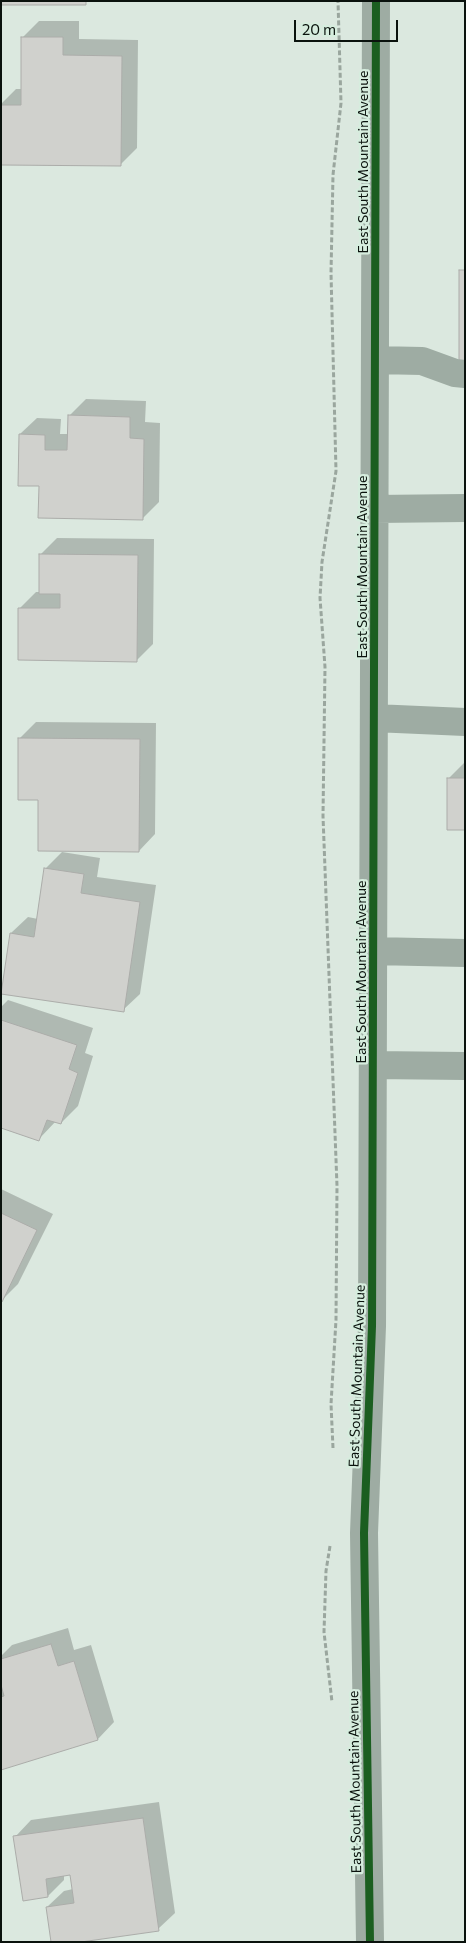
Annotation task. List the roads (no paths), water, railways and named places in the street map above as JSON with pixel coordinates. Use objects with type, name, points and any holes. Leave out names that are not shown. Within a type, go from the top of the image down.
[{"type":"street","name":"East South Mountain Avenue","points":[[370,1942],[364,1533],[372,1326],[376,1]]},
{"type":"street","points":[[375,360],[422,361],[455,374],[465,374]]},
{"type":"street","points":[[375,509],[465,508]]},
{"type":"street","points":[[374,718],[465,722]]},
{"type":"street","points":[[373,951],[465,953]]},
{"type":"street","points":[[373,1065],[465,1066]]}]
